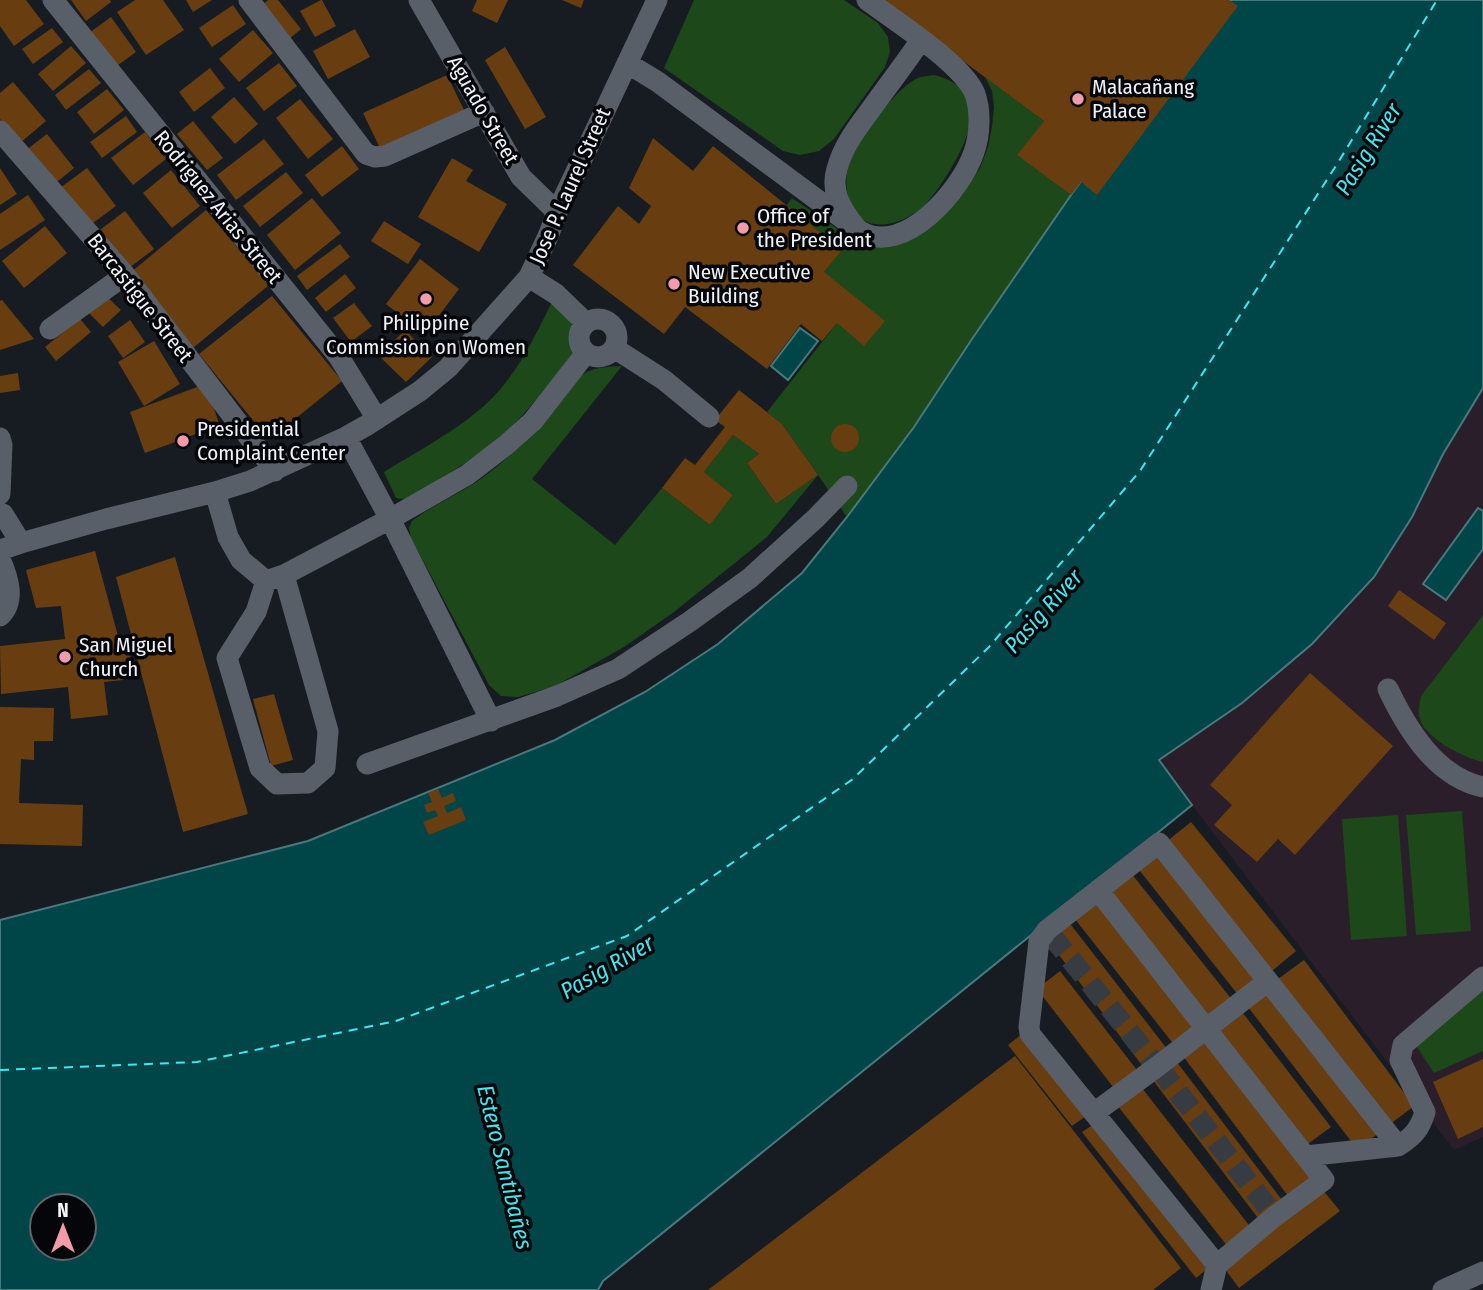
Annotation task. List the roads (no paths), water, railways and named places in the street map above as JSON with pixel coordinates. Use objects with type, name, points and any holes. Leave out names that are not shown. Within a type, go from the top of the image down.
[{"type":"street","name":"Rodriguez Arias Street","points":[[53,0],[339,357],[377,419]]},
{"type":"street","points":[[249,0],[366,154],[375,158],[385,156],[484,112]]},
{"type":"street","name":"Aguado Street","points":[[419,0],[521,177],[556,212]]},
{"type":"street","name":"Jose P. Laurel Street","points":[[0,550],[106,519],[215,492],[275,471],[346,437],[420,391],[447,368],[529,277],[556,212],[657,0]]},
{"type":"street","points":[[627,63],[657,82],[857,229],[869,235],[895,236],[921,222],[956,185],[974,153],[978,138],[978,110],[975,94],[958,70],[867,0]]},
{"type":"street","points":[[857,229],[837,196],[837,168],[855,132],[921,40]]},
{"type":"street","name":"Barcastigue Street","points":[[0,131],[125,275],[275,471]]},
{"type":"street","points":[[50,329],[125,275]]},
{"type":"street","points":[[529,277],[556,294],[586,323]]},
{"type":"street","points":[[599,319],[611,323],[617,335],[614,348],[610,353],[598,357],[586,353],[579,341],[579,334],[586,323],[599,319]]},
{"type":"street","points":[[614,348],[664,380],[709,417]]},
{"type":"street","points":[[215,492],[228,537],[241,560],[275,578],[328,731],[325,768],[308,783],[277,784],[260,768],[227,658],[275,578],[390,519],[467,475],[533,421],[586,353]]},
{"type":"street","points":[[346,437],[491,721]]},
{"type":"street","points":[[0,438],[0,494]]},
{"type":"street","points":[[367,764],[557,696],[618,668],[750,578],[847,486]]},
{"type":"street","points":[[0,513],[21,542]]},
{"type":"street","points":[[0,559],[9,586],[7,610],[0,616]]},
{"type":"street","points":[[1388,689],[1402,718],[1423,748],[1454,775],[1483,787]]},
{"type":"street","points":[[1217,1265],[1030,1034],[1029,1027],[1039,941],[1098,890],[1159,843],[1398,1146]]},
{"type":"street","points":[[1098,890],[1324,1180],[1274,1215],[1217,1265],[1212,1290]]},
{"type":"street","points":[[1306,1156],[1398,1146],[1410,1139],[1420,1128],[1425,1112],[1400,1060],[1403,1045],[1483,977]]},
{"type":"street","points":[[1094,1113],[1268,981]]},
{"type":"street","points":[[1443,1290],[1483,1272]]},
{"type":"water","points":[[1212,0],[1483,0],[1483,388],[1443,454],[1412,517],[1374,577],[1312,644],[1242,703],[1159,760],[1192,805],[603,1281],[598,1290],[0,1290],[0,920],[308,841],[555,740],[645,692],[718,644],[802,573],[914,427],[1071,195]]},
{"type":"water","points":[[800,328],[818,341],[788,380],[771,366]]},
{"type":"water","points":[[1478,508],[1483,511],[1483,549],[1446,600],[1423,584]]},
{"type":"tunnel","points":[[1051,935],[1156,1065]]},
{"type":"tunnel","points":[[1159,1068],[1273,1214]]},
{"type":"place","name":"Malacañang Palace","points":[[1078,99]]},
{"type":"place","name":"Office of the President","points":[[743,228]]},
{"type":"place","name":"New Executive Building","points":[[674,284]]},
{"type":"place","name":"Philippine Commission on Women","points":[[426,299]]},
{"type":"place","name":"Presidential Complaint Center","points":[[183,441]]},
{"type":"place","name":"San Miguel Church","points":[[65,657]]},
{"type":"water label","name":"Pasig River","points":[[1368,149]]},
{"type":"water label","name":"Pasig River","points":[[1043,611]]},
{"type":"water label","name":"Pasig River","points":[[607,967]]},
{"type":"water label","name":"Estero Santibañes","points":[[505,1167]]}]
